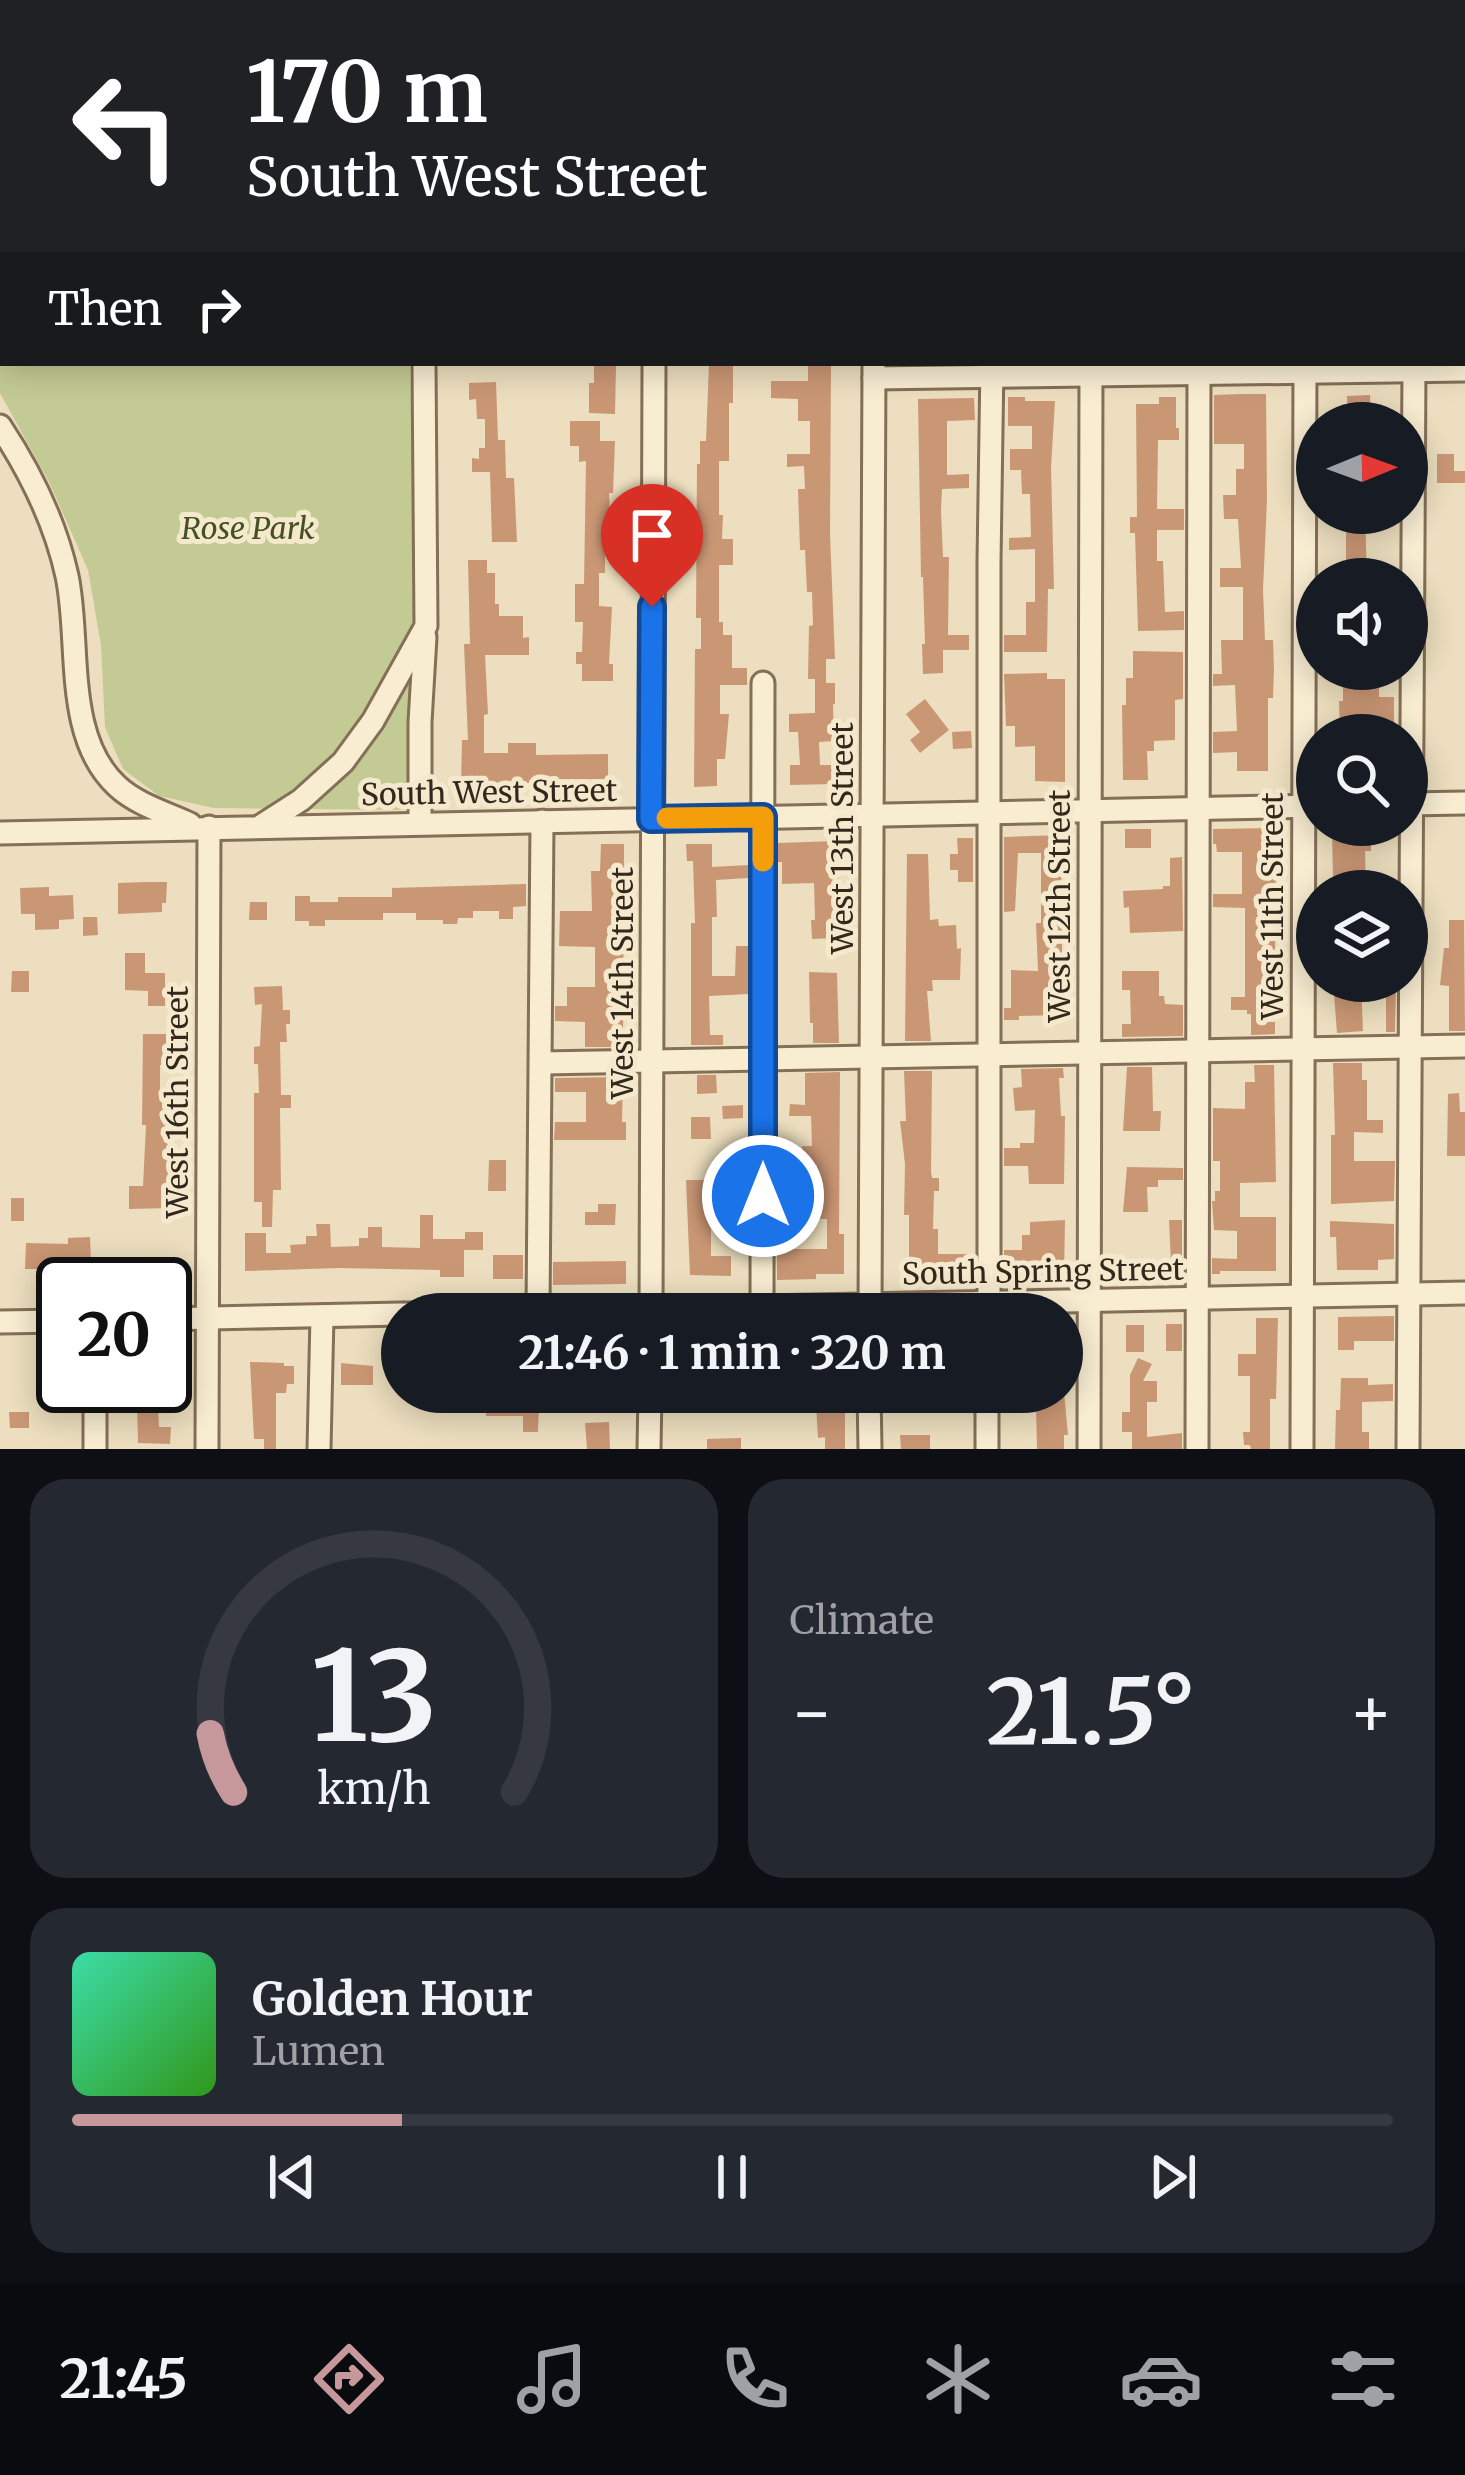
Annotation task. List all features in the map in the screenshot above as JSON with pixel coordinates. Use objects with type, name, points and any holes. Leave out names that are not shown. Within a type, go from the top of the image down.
[{"type":"street","points":[[420,823],[426,626],[424,366]]},
{"type":"street","name":"West 14th Street","points":[[651,1293],[654,366]]},
{"type":"street","name":"West 11th Street","points":[[1305,367],[1308,714]]},
{"type":"street","points":[[1411,714],[1414,367]]},
{"type":"street","points":[[1197,1449],[1198,368]]},
{"type":"street","name":"West 12th Street","points":[[1089,1449],[1091,369]]},
{"type":"street","points":[[874,370],[1465,370]]},
{"type":"street","name":"West 13th Street","points":[[870,1293],[874,370]]},
{"type":"street","points":[[988,1293],[992,370]]},
{"type":"street","points":[[0,426],[30,473],[54,528],[73,607],[77,697],[98,760],[124,792],[202,827]]},
{"type":"street","points":[[262,826],[301,800],[343,762],[373,721],[426,626]]},
{"type":"street","points":[[762,1293],[763,683]]},
{"type":"street","points":[[99,828],[109,821],[124,792]]},
{"type":"street","points":[[1428,804],[1465,803]]},
{"type":"street","name":"South West Street","points":[[0,833],[1296,806]]},
{"type":"street","points":[[538,1293],[542,821]]},
{"type":"street","name":"West 16th Street","points":[[202,827],[207,1449]]},
{"type":"street","name":"West 11th Street","points":[[1302,1449],[1308,846]]},
{"type":"street","points":[[1408,1449],[1410,846]]},
{"type":"street","points":[[542,1063],[1465,1046]]},
{"type":"street","name":"South Spring Street","points":[[1083,1300],[1465,1293]]},
{"type":"street","name":"South Spring Street","points":[[192,1318],[381,1315]]},
{"type":"street","points":[[319,1449],[322,1316]]},
{"type":"street","points":[[0,1322],[36,1321]]},
{"type":"street","points":[[95,1413],[95,1449]]},
{"type":"street","points":[[649,1449],[650,1413]]},
{"type":"street","points":[[869,1413],[870,1449]]},
{"type":"street","points":[[987,1413],[987,1449]]},
{"type":"green space","name":"Rose Park","points":[[0,366],[410,366],[416,611],[409,810],[214,808],[159,796],[123,769],[105,727],[101,645],[88,570],[50,484],[0,393]]},
{"type":"building","points":[[594,366],[616,366],[615,414],[589,413]]},
{"type":"building","points":[[709,366],[733,366],[729,461],[719,461],[719,515],[723,515],[722,539],[733,539],[733,565],[719,565],[719,622],[723,622],[723,635],[732,635],[732,668],[747,668],[747,685],[720,685],[720,714],[729,714],[725,759],[717,759],[717,786],[694,787],[695,649],[701,649],[701,618],[696,618],[697,464],[700,441],[706,441]]},
{"type":"building","points":[[808,366],[831,366],[835,659],[826,659],[826,683],[835,683],[834,741],[819,742],[820,765],[832,765],[833,784],[790,785],[790,765],[800,765],[798,732],[789,732],[789,714],[815,713],[815,679],[808,679],[812,592],[807,592],[805,550],[800,550],[798,489],[805,489],[804,466],[787,467],[787,454],[810,454],[810,421],[798,421],[798,399],[771,398],[771,381],[808,381]]},
{"type":"building","points":[[496,382],[498,440],[505,440],[506,478],[514,478],[517,542],[492,542],[490,472],[472,472],[472,458],[479,459],[479,448],[485,448],[485,419],[477,419],[476,399],[469,400],[469,383]]},
{"type":"building","points":[[1266,394],[1263,590],[1265,640],[1273,640],[1274,669],[1273,698],[1268,698],[1268,771],[1237,771],[1237,752],[1213,753],[1213,732],[1237,731],[1235,685],[1213,686],[1213,674],[1222,674],[1221,640],[1243,640],[1243,587],[1220,587],[1220,568],[1241,568],[1238,519],[1224,519],[1223,495],[1236,495],[1236,469],[1244,469],[1244,444],[1214,444],[1214,395]]},
{"type":"building","points":[[1370,395],[1370,402],[1347,402],[1347,396]]},
{"type":"building","points":[[1008,397],[1055,401],[1051,467],[1054,589],[1048,589],[1047,652],[1004,652],[1004,635],[1026,635],[1026,602],[1035,602],[1035,549],[1009,550],[1009,538],[1031,537],[1030,494],[1022,494],[1021,470],[1010,470],[1010,449],[1032,449],[1032,426],[1008,426]]},
{"type":"building","points":[[1159,397],[1176,397],[1179,440],[1158,440],[1157,509],[1184,509],[1184,530],[1157,530],[1157,561],[1163,561],[1165,612],[1184,611],[1184,630],[1138,631],[1135,533],[1130,533],[1130,517],[1137,517],[1136,404],[1159,404]]},
{"type":"building","points":[[974,398],[975,420],[947,421],[947,475],[969,474],[969,488],[942,489],[941,511],[943,557],[949,557],[948,635],[969,635],[969,650],[943,650],[943,673],[923,674],[918,399]]},
{"type":"building","points":[[570,421],[600,421],[600,441],[615,441],[613,493],[609,493],[611,544],[605,544],[605,573],[599,573],[599,606],[612,607],[609,664],[613,664],[613,681],[582,681],[582,664],[576,664],[576,652],[582,652],[583,622],[575,622],[575,584],[584,584],[586,461],[579,462],[579,446],[570,446]]},
{"type":"building","points":[[1437,454],[1454,454],[1454,471],[1465,471],[1465,483],[1437,483]]},
{"type":"building","points":[[1346,534],[1366,534],[1366,558],[1346,558]]},
{"type":"building","points":[[468,560],[487,560],[487,573],[495,573],[499,616],[523,616],[523,638],[529,637],[529,655],[485,655],[488,714],[484,715],[484,753],[508,753],[508,743],[536,743],[536,755],[608,754],[608,779],[461,784],[462,740],[468,740],[464,644],[470,644]]},
{"type":"building","points":[[1133,651],[1183,652],[1183,699],[1175,700],[1175,740],[1154,741],[1154,751],[1147,751],[1148,780],[1123,780],[1122,705],[1126,705],[1126,678],[1133,678]]},
{"type":"building","points":[[1047,673],[1047,679],[1065,679],[1065,782],[1035,781],[1035,746],[1015,747],[1015,726],[1006,726],[1004,674]]},
{"type":"building","points":[[1343,690],[1379,690],[1379,697],[1394,697],[1394,714],[1339,714],[1339,701],[1343,701]]},
{"type":"building","points":[[925,699],[949,730],[920,753],[910,740],[920,732],[906,714]]},
{"type":"building","points":[[971,731],[972,748],[953,749],[952,732]]},
{"type":"building","points":[[1272,828],[1275,956],[1274,985],[1268,985],[1268,1022],[1275,1022],[1275,1034],[1251,1035],[1251,1014],[1231,1010],[1231,997],[1245,997],[1245,908],[1213,907],[1213,894],[1242,894],[1242,852],[1217,852],[1213,829]]},
{"type":"building","points":[[1125,829],[1151,829],[1151,848],[1125,848]]},
{"type":"building","points":[[1063,835],[1062,1015],[1004,1020],[1004,1008],[1011,1008],[1011,970],[1038,971],[1041,853],[1018,853],[1015,911],[1004,912],[1004,837]]},
{"type":"building","points":[[957,838],[973,838],[973,882],[958,882],[958,870],[950,870],[950,854],[958,854]]},
{"type":"building","points":[[837,841],[834,938],[812,939],[814,883],[782,884],[778,843]]},
{"type":"building","points":[[601,844],[624,844],[623,1047],[585,1047],[585,1022],[555,1021],[555,1006],[567,1006],[567,987],[595,987],[595,947],[559,946],[560,911],[592,911],[591,871],[600,871]]},
{"type":"building","points":[[686,844],[712,844],[712,867],[748,865],[748,878],[716,880],[712,976],[735,976],[736,946],[748,946],[748,994],[709,996],[710,1035],[723,1035],[723,1045],[691,1045],[691,923],[695,923],[693,861],[687,861]]},
{"type":"building","points":[[1332,846],[1371,846],[1371,851],[1365,851],[1365,870],[1333,870]]},
{"type":"building","points":[[907,854],[928,854],[930,920],[938,919],[939,926],[956,925],[957,949],[961,948],[960,980],[932,980],[933,991],[927,991],[931,1041],[905,1041]]},
{"type":"building","points":[[1182,857],[1183,931],[1130,933],[1123,891],[1170,886],[1170,858]]},
{"type":"building","points":[[167,882],[162,912],[118,914],[118,883]]},
{"type":"building","points":[[526,884],[526,906],[513,907],[513,919],[499,919],[499,911],[473,911],[473,918],[458,918],[457,924],[416,920],[416,913],[383,913],[383,920],[325,920],[325,926],[295,921],[295,896],[310,896],[310,902],[338,902],[338,897],[392,897],[392,888]]},
{"type":"building","points":[[49,887],[49,896],[73,895],[74,919],[59,920],[59,929],[35,930],[35,914],[21,914],[20,888]]},
{"type":"building","points":[[250,902],[267,902],[267,920],[249,920]]},
{"type":"building","points":[[83,917],[97,917],[98,935],[83,936]]},
{"type":"building","points":[[1449,920],[1464,920],[1465,1031],[1449,1031],[1449,986],[1440,985],[1444,948],[1449,948]]},
{"type":"building","points":[[125,953],[145,953],[145,973],[165,973],[165,1006],[148,1006],[148,991],[125,990]]},
{"type":"building","points":[[12,971],[29,971],[29,992],[11,992]]},
{"type":"building","points":[[1122,971],[1159,971],[1159,996],[1164,996],[1165,1004],[1183,1005],[1183,1036],[1122,1037],[1122,1024],[1131,1024],[1130,990],[1122,990]]},
{"type":"building","points":[[809,972],[837,973],[839,1043],[813,1043]]},
{"type":"building","points":[[282,986],[283,1010],[290,1010],[290,1024],[286,1024],[287,1042],[280,1042],[281,1095],[291,1095],[291,1108],[280,1108],[281,1190],[273,1190],[272,1227],[262,1227],[262,1202],[254,1202],[254,1093],[259,1093],[254,1047],[260,1046],[262,1004],[255,1005],[254,987]]},
{"type":"building","points":[[1335,1002],[1362,1002],[1363,1031],[1337,1033]]},
{"type":"building","points":[[1386,1002],[1396,1002],[1395,1032],[1386,1032]]},
{"type":"building","points":[[143,1034],[166,1034],[167,1054],[171,1054],[170,1065],[160,1065],[160,1089],[166,1089],[169,1120],[169,1208],[129,1209],[129,1186],[143,1186]]},
{"type":"building","points":[[1333,1063],[1362,1063],[1367,1120],[1383,1120],[1383,1133],[1354,1132],[1354,1161],[1395,1161],[1394,1201],[1331,1204]]},
{"type":"building","points":[[1254,1065],[1274,1065],[1276,1182],[1240,1183],[1240,1217],[1276,1217],[1276,1271],[1212,1274],[1212,1258],[1237,1259],[1237,1231],[1214,1230],[1212,1201],[1215,1191],[1220,1191],[1220,1161],[1213,1161],[1213,1108],[1245,1109],[1245,1082],[1255,1082]]},
{"type":"building","points":[[1127,1067],[1152,1067],[1153,1111],[1161,1111],[1160,1131],[1123,1131]]},
{"type":"building","points":[[1063,1068],[1064,1078],[1059,1078],[1061,1116],[1065,1116],[1064,1184],[1029,1184],[1028,1166],[1004,1166],[1004,1148],[1034,1143],[1035,1110],[1015,1111],[1013,1088],[1022,1087],[1021,1069]]},
{"type":"building","points":[[904,1071],[932,1071],[931,1172],[932,1178],[939,1178],[933,1229],[938,1229],[938,1254],[974,1254],[974,1274],[963,1274],[963,1279],[909,1279],[909,1215],[904,1215],[900,1121],[906,1121]]},
{"type":"building","points":[[840,1072],[839,1234],[844,1234],[844,1274],[777,1280],[777,1249],[827,1249],[827,1219],[786,1223],[785,1207],[817,1201],[817,1165],[802,1165],[802,1146],[812,1146],[811,1116],[789,1116],[790,1104],[805,1105],[805,1073]]},
{"type":"building","points":[[697,1075],[716,1075],[717,1093],[697,1094]]},
{"type":"building","points":[[623,1077],[626,1140],[554,1140],[555,1122],[586,1122],[586,1092],[555,1092],[555,1078]]},
{"type":"building","points":[[1459,1093],[1460,1112],[1465,1112],[1465,1156],[1447,1156],[1448,1094]]},
{"type":"building","points":[[743,1105],[743,1118],[723,1119],[722,1106]]},
{"type":"building","points":[[691,1117],[710,1117],[711,1139],[691,1139]]},
{"type":"building","points":[[489,1160],[506,1160],[506,1191],[488,1191]]},
{"type":"building","points":[[1127,1167],[1183,1168],[1183,1180],[1158,1180],[1158,1187],[1147,1187],[1148,1212],[1123,1212]]},
{"type":"building","points":[[686,1180],[716,1180],[711,1256],[731,1256],[731,1276],[690,1275]]},
{"type":"building","points":[[11,1198],[24,1198],[24,1221],[11,1221]]},
{"type":"building","points":[[598,1204],[616,1204],[615,1225],[585,1225],[585,1212],[598,1212]]},
{"type":"building","points":[[420,1215],[433,1215],[433,1239],[465,1239],[465,1232],[483,1232],[483,1250],[464,1250],[464,1277],[440,1277],[440,1270],[245,1271],[245,1233],[266,1233],[266,1253],[291,1253],[290,1245],[306,1244],[306,1236],[317,1236],[316,1224],[330,1224],[331,1247],[359,1246],[359,1238],[368,1238],[368,1227],[382,1227],[382,1247],[420,1248]]},
{"type":"building","points":[[1065,1220],[1064,1276],[1004,1270],[1004,1250],[1022,1250],[1022,1235],[1030,1235],[1030,1222]]},
{"type":"building","points":[[1169,1220],[1182,1220],[1182,1263],[1171,1264]]},
{"type":"building","points":[[1330,1221],[1394,1224],[1394,1259],[1378,1260],[1378,1270],[1337,1270],[1336,1237],[1330,1237]]},
{"type":"building","points":[[90,1237],[91,1257],[36,1257],[36,1269],[25,1269],[26,1243],[68,1244],[68,1238]]},
{"type":"building","points":[[493,1255],[523,1255],[523,1279],[493,1279]]},
{"type":"building","points":[[626,1261],[626,1284],[553,1285],[553,1262]]},
{"type":"building","points":[[1394,1316],[1394,1341],[1354,1341],[1354,1350],[1338,1350],[1338,1317]]},
{"type":"building","points":[[1256,1318],[1278,1318],[1270,1449],[1244,1445],[1243,1432],[1250,1432],[1250,1376],[1238,1376],[1238,1354],[1256,1354]]},
{"type":"building","points":[[1166,1324],[1182,1324],[1182,1351],[1166,1351]]},
{"type":"building","points":[[1126,1325],[1144,1325],[1144,1352],[1126,1352]]},
{"type":"building","points":[[1138,1358],[1152,1364],[1143,1381],[1157,1381],[1157,1402],[1147,1402],[1147,1437],[1182,1433],[1182,1449],[1132,1449],[1132,1432],[1122,1432],[1122,1412],[1130,1412],[1130,1375]]},
{"type":"building","points":[[250,1362],[294,1366],[294,1384],[287,1384],[286,1393],[276,1393],[276,1449],[264,1449],[264,1439],[254,1439]]},
{"type":"building","points":[[341,1363],[373,1366],[373,1385],[341,1385]]},
{"type":"building","points":[[1341,1378],[1368,1378],[1368,1385],[1393,1384],[1393,1401],[1362,1402],[1362,1432],[1369,1432],[1369,1449],[1335,1449]]},
{"type":"building","points":[[9,1412],[29,1412],[29,1428],[10,1428]]},
{"type":"building","points":[[137,1413],[158,1413],[159,1427],[171,1427],[170,1444],[138,1443]]},
{"type":"building","points":[[539,1413],[538,1432],[523,1432],[523,1416],[486,1416]]},
{"type":"building","points":[[816,1413],[845,1413],[845,1449],[825,1449],[825,1437],[818,1438]]},
{"type":"building","points":[[1036,1413],[1066,1413],[1064,1449],[1037,1449]]},
{"type":"building","points":[[609,1422],[610,1449],[587,1449],[585,1423]]},
{"type":"building","points":[[900,1435],[930,1435],[930,1449],[901,1449]]},
{"type":"building","points":[[741,1438],[741,1449],[707,1449],[707,1439]]},
{"type":"slow traffic","points":[[667,818],[763,817],[763,861]]},
{"type":"route","points":[[652,607],[651,819],[763,817],[763,1196]]}]
